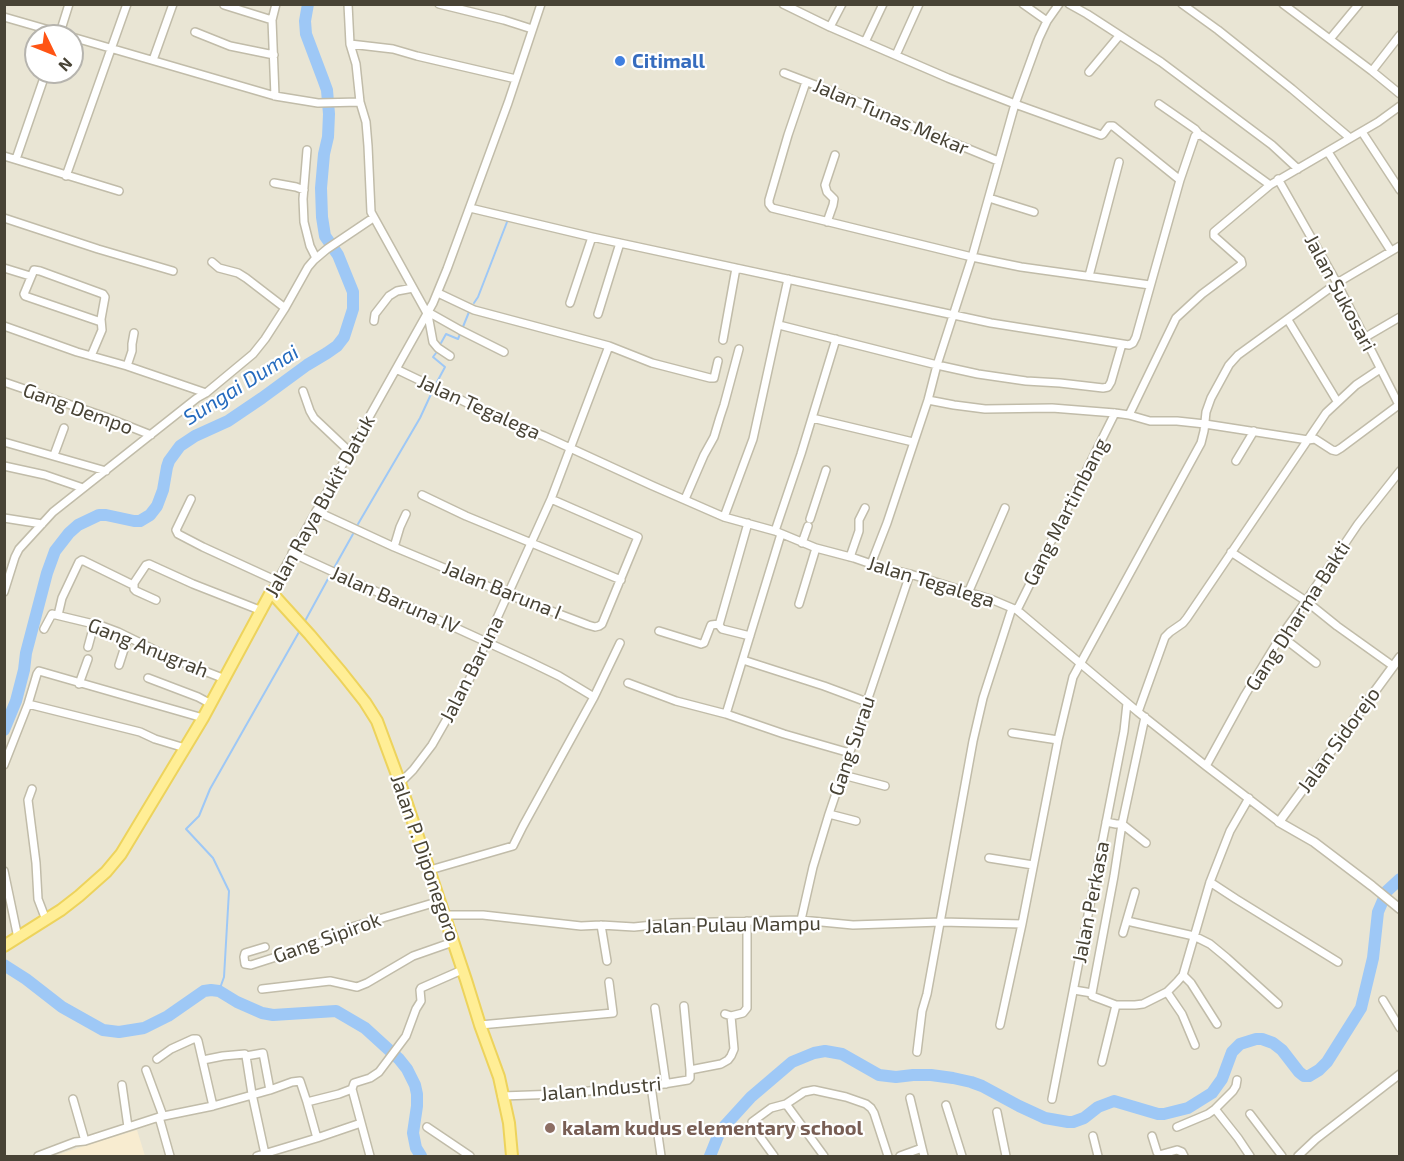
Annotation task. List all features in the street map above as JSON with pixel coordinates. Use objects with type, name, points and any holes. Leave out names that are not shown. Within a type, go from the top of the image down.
[{"type":"main road","name":"Jalan Raya Bukit Datuk","points":[[4,946],[80,896],[114,862],[130,840],[203,718],[271,592]]},
{"type":"main road","name":"Jalan P. Diponegoro","points":[[271,592],[310,635],[372,712],[383,735],[499,1077],[509,1123],[512,1156]]},
{"type":"street","points":[[62,24],[69,4]]},
{"type":"street","points":[[66,176],[127,4]]},
{"type":"street","points":[[153,60],[173,4]]},
{"type":"street","points":[[275,96],[272,20],[276,4]]},
{"type":"street","points":[[348,4],[350,44],[356,64],[360,102],[366,122],[370,206],[373,218],[428,313],[433,342],[450,356]]},
{"type":"street","points":[[439,4],[532,29]]},
{"type":"street","name":"Jalan Raya Bukit Datuk","points":[[271,592],[438,293],[541,4]]},
{"type":"street","points":[[783,4],[948,78],[1015,104],[1101,135],[1109,126],[1113,126],[1180,180]]},
{"type":"street","points":[[830,27],[842,4]]},
{"type":"street","points":[[865,42],[883,4]]},
{"type":"street","points":[[896,55],[918,4]]},
{"type":"street","points":[[1023,4],[1047,21]]},
{"type":"street","points":[[871,564],[928,400],[972,257],[1015,104],[1039,38],[1059,4]]},
{"type":"street","points":[[1070,4],[1153,56],[1220,105],[1279,151],[1298,169]]},
{"type":"street","points":[[1182,4],[1283,81],[1350,138]]},
{"type":"street","points":[[1192,11],[1197,4]]},
{"type":"street","points":[[1283,4],[1400,94]]},
{"type":"street","points":[[1330,39],[1359,4]]},
{"type":"street","points":[[224,5],[272,20]]},
{"type":"street","points":[[4,18],[25,24]]},
{"type":"street","points":[[195,32],[230,46],[274,55]]},
{"type":"street","points":[[1372,71],[1400,35]]},
{"type":"street","points":[[1089,72],[1119,36]]},
{"type":"street","points":[[84,40],[275,96],[318,102],[360,102]]},
{"type":"street","points":[[350,44],[393,50],[516,79]]},
{"type":"street","name":"Jalan Tunas Mekar","points":[[784,73],[998,161]]},
{"type":"street","points":[[806,82],[768,202],[775,209],[1021,267],[1150,285]]},
{"type":"street","points":[[16,159],[42,84]]},
{"type":"street","points":[[1159,104],[1270,185]]},
{"type":"street","points":[[1129,415],[1176,318],[1202,294],[1242,264],[1241,260],[1214,236],[1214,232],[1278,179],[1362,132],[1400,106]]},
{"type":"street","points":[[1362,132],[1400,190]]},
{"type":"street","points":[[470,208],[592,237],[953,315],[1002,325],[1131,344],[1136,337],[1193,138],[1199,134]]},
{"type":"street","points":[[307,150],[304,222],[310,246],[316,258]]},
{"type":"street","points":[[1328,152],[1391,251]]},
{"type":"street","points":[[827,222],[834,199],[827,192],[825,185],[835,155]]},
{"type":"street","points":[[4,156],[119,192]]},
{"type":"street","points":[[1089,276],[1119,162]]},
{"type":"street","name":"Jalan Sukosari","points":[[1278,179],[1337,283],[1399,406]]},
{"type":"street","points":[[274,183],[304,190]]},
{"type":"street","points":[[989,198],[1034,213]]},
{"type":"street","points":[[4,218],[173,271]]},
{"type":"street","points":[[4,592],[17,553],[42,524],[83,488],[253,354],[285,308],[308,267],[327,249],[373,218]]},
{"type":"street","points":[[570,303],[592,237]]},
{"type":"street","points":[[598,314],[620,243]]},
{"type":"street","points":[[1000,1025],[1073,677],[1201,443],[1208,405],[1238,355],[1337,283],[1400,246]]},
{"type":"street","points":[[212,262],[219,268],[238,273],[246,278],[285,308]]},
{"type":"street","points":[[4,268],[30,276]]},
{"type":"street","points":[[723,340],[736,268]]},
{"type":"street","points":[[91,356],[102,330],[105,297],[103,294],[34,270],[30,276],[25,296],[101,322]]},
{"type":"street","points":[[724,517],[753,439],[789,279]]},
{"type":"street","points":[[374,321],[375,314],[389,296],[397,291],[413,288]]},
{"type":"street","points":[[438,293],[474,310],[609,346],[667,367],[712,378],[714,378],[718,361]]},
{"type":"street","points":[[428,313],[504,352]]},
{"type":"street","points":[[1364,338],[1400,317]]},
{"type":"street","points":[[1288,320],[1337,401]]},
{"type":"street","points":[[779,324],[978,374],[1103,388],[1108,387],[1111,382],[1122,344]]},
{"type":"street","points":[[4,326],[206,393]]},
{"type":"street","points":[[127,366],[134,333]]},
{"type":"street","points":[[726,714],[836,339]]},
{"type":"street","name":"Jalan Baruna","points":[[400,783],[414,770],[446,723],[487,642],[551,499],[609,346]]},
{"type":"street","points":[[685,499],[714,437],[739,349]]},
{"type":"street","name":"Jalan Tegalega","points":[[396,369],[505,421],[724,517],[778,533],[816,548],[910,574],[1014,609],[1206,766],[1279,822],[1314,842],[1400,909]]},
{"type":"street","points":[[1138,712],[1165,637],[1184,621],[1326,413],[1356,385],[1380,369]]},
{"type":"street","name":"Gang Dempo","points":[[4,382],[151,435]]},
{"type":"street","points":[[303,391],[314,418],[350,452]]},
{"type":"street","points":[[928,400],[995,410],[1052,408],[1115,413],[1150,421],[1177,420],[1308,440],[1315,439],[1332,450],[1338,450],[1399,406]]},
{"type":"street","name":"Gang Martimbang","points":[[917,1052],[922,1011],[941,922],[979,715],[1014,609],[1115,413]]},
{"type":"street","points":[[812,418],[913,442]]},
{"type":"street","points":[[54,455],[64,428]]},
{"type":"street","points":[[1236,461],[1254,431]]},
{"type":"street","points":[[4,442],[106,471]]},
{"type":"street","points":[[4,466],[45,475],[83,488]]},
{"type":"street","points":[[802,543],[826,470]]},
{"type":"street","name":"Gang Dharma Bakti","points":[[1206,766],[1281,636],[1358,524],[1400,471]]},
{"type":"street","points":[[423,495],[466,516],[621,580]]},
{"type":"street","points":[[191,499],[176,530],[178,534],[277,581]]},
{"type":"street","name":"Jalan Baruna I","points":[[316,511],[508,595],[597,627],[602,624],[638,537],[551,499]]},
{"type":"street","points":[[850,557],[859,531],[859,520],[865,508]]},
{"type":"street","points":[[968,593],[1005,508]]},
{"type":"street","points":[[394,547],[406,514]]},
{"type":"street","points":[[4,518],[42,524]]},
{"type":"street","points":[[748,523],[719,624],[722,629],[750,636]]},
{"type":"street","points":[[799,604],[816,548]]},
{"type":"street","points":[[1231,552],[1306,602],[1393,666]]},
{"type":"street","name":"Jalan Baruna IV","points":[[292,553],[559,676],[594,697]]},
{"type":"street","points":[[44,629],[51,614],[58,615],[62,598],[82,560],[125,582],[134,583]]},
{"type":"street","points":[[156,600],[134,589],[134,583],[149,564],[262,611]]},
{"type":"street","name":"Gang Surau","points":[[801,920],[813,867],[829,814],[910,574]]},
{"type":"street","name":"Gang Anugrah","points":[[58,615],[102,626],[171,658],[225,679]]},
{"type":"street","points":[[88,647],[94,624]]},
{"type":"street","points":[[659,631],[701,644],[704,643],[711,625],[719,624]]},
{"type":"street","points":[[1281,636],[1316,663]]},
{"type":"street","points":[[118,665],[128,637]]},
{"type":"street","points":[[430,870],[513,846],[594,697],[620,643]]},
{"type":"street","name":"Jalan Sidorejo","points":[[1279,822],[1400,657]]},
{"type":"street","points":[[79,684],[88,659]]},
{"type":"street","points":[[743,660],[867,702]]},
{"type":"street","points":[[4,765],[38,672],[203,718]]},
{"type":"street","points":[[148,678],[211,704]]},
{"type":"street","points":[[628,683],[676,701],[726,714],[850,753]]},
{"type":"street","name":"Jalan Perkasa","points":[[1052,1099],[1124,731],[1127,703]]},
{"type":"street","points":[[27,704],[140,732],[185,748]]},
{"type":"street","points":[[1145,717],[1122,824],[1092,996],[1116,1005],[1143,1004],[1167,992],[1183,975],[1210,882],[1230,831],[1249,798]]},
{"type":"street","points":[[1012,733],[1058,740]]},
{"type":"street","points":[[843,775],[885,786]]},
{"type":"street","points":[[32,789],[28,800],[38,899],[46,920]]},
{"type":"street","points":[[829,814],[856,821]]},
{"type":"street","points":[[1106,822],[1122,824],[1146,843]]},
{"type":"street","points":[[989,858],[1033,865]]},
{"type":"street","points":[[4,871],[18,938]]},
{"type":"street","points":[[1210,882],[1338,962]]},
{"type":"street","points":[[1123,933],[1135,892]]},
{"type":"street","name":"Gang Sipirok","points":[[265,947],[245,953],[245,964],[251,965],[326,941],[352,927],[440,901]]},
{"type":"street","name":"Jalan Pulau Mampu","points":[[444,915],[483,915],[581,926],[634,927],[672,923],[801,920],[853,925],[941,922],[1022,924]]},
{"type":"street","points":[[684,1006],[690,1070],[721,1064],[728,1060],[734,1049],[728,1015],[743,1012],[747,1008],[747,921]]},
{"type":"street","points":[[1127,921],[1194,936],[1210,944],[1278,1004]]},
{"type":"street","points":[[601,925],[607,961]]},
{"type":"street","points":[[262,989],[330,981],[357,987],[413,956],[453,942]]},
{"type":"street","points":[[370,1156],[352,1089],[354,1083],[375,1075],[384,1067],[399,1046],[421,1001],[421,988],[462,970]]},
{"type":"street","points":[[1183,975],[1191,983],[1217,1024]]},
{"type":"street","points":[[480,1024],[612,1013],[609,982]]},
{"type":"street","points":[[1074,990],[1092,993]]},
{"type":"street","points":[[1167,992],[1182,1014],[1195,1045]]},
{"type":"street","points":[[1383,1000],[1400,1028]]},
{"type":"street","points":[[1102,1062],[1116,1005]]},
{"type":"street","points":[[655,1008],[666,1084]]},
{"type":"street","points":[[157,1059],[171,1049],[195,1039],[198,1041],[213,1106]]},
{"type":"street","points":[[203,1060],[263,1053],[270,1090]]},
{"type":"street","points":[[246,1056],[265,1154]]},
{"type":"street","points":[[146,1070],[161,1117],[170,1156]]},
{"type":"street","name":"Jalan Industri","points":[[502,1096],[560,1094],[666,1084],[688,1080],[690,1070]]},
{"type":"street","points":[[1298,1156],[1316,1139],[1400,1074]]},
{"type":"street","points":[[1177,1127],[1215,1109],[1233,1091],[1237,1080]]},
{"type":"street","points":[[38,1156],[75,1142],[85,1141],[161,1117],[213,1106],[300,1081],[317,1138]]},
{"type":"street","points":[[122,1085],[128,1127]]},
{"type":"street","points":[[651,1086],[661,1156]]},
{"type":"street","points":[[307,1102],[352,1089]]},
{"type":"street","points":[[774,1156],[753,1127],[752,1122],[771,1108],[786,1104],[804,1092],[814,1090],[846,1097],[871,1108],[888,1156]]},
{"type":"street","points":[[900,1156],[923,1153],[910,1098]]},
{"type":"street","points":[[73,1099],[85,1141]]},
{"type":"street","points":[[786,1104],[825,1156]]},
{"type":"street","points":[[946,1105],[962,1156]]},
{"type":"street","points":[[1215,1109],[1250,1156]]},
{"type":"street","points":[[997,1112],[1006,1156]]},
{"type":"street","points":[[1250,1114],[1282,1156]]},
{"type":"street","points":[[257,1156],[361,1124]]},
{"type":"street","points":[[427,1127],[470,1156]]},
{"type":"street","points":[[1093,1136],[1098,1156]]},
{"type":"street","points":[[1152,1136],[1160,1155],[1178,1150],[1184,1156]]},
{"type":"shaded area","points":[[5,5],[1399,5],[1399,1156],[5,1156]]},
{"type":"shaded area","points":[[137,1130],[145,1156],[54,1156],[90,1144]]},
{"type":"waterway","name":"Sungai Dumai","points":[[4,730],[16,701],[47,573],[55,551],[69,533],[78,525],[99,515],[134,521],[140,521],[150,515],[157,506],[163,490],[169,461],[180,446],[195,436],[228,421],[337,346],[344,337],[353,309],[353,292],[338,255],[325,236],[322,217],[321,188],[329,114],[327,90],[306,34],[305,21],[308,4]]},
{"type":"waterway","points":[[474,303],[507,222]]},
{"type":"waterway","points":[[441,343],[446,334],[458,339],[469,312]]},
{"type":"waterway","points":[[436,353],[433,357],[445,367],[437,382]]},
{"type":"waterway","points":[[358,524],[420,418],[432,392]]},
{"type":"waterway","points":[[334,568],[353,534]]},
{"type":"waterway","points":[[305,621],[329,577]]},
{"type":"waterway","points":[[219,991],[224,977],[229,891],[213,858],[186,829],[199,816],[210,789],[299,632]]},
{"type":"waterway","name":"Sungai Dumai","points":[[710,1156],[720,1131],[751,1097],[792,1062],[825,1051],[842,1054],[879,1075],[896,1077],[931,1075],[971,1082],[1045,1118],[1068,1122],[1084,1118],[1098,1107],[1114,1101],[1158,1114],[1188,1108],[1212,1093],[1222,1079],[1232,1052],[1240,1044],[1256,1039],[1273,1043],[1282,1050],[1299,1072],[1304,1076],[1309,1076],[1327,1062],[1361,1008],[1373,958],[1378,912],[1387,891],[1400,879]]},
{"type":"waterway","name":"Sungai Dumai","points":[[4,965],[62,1007],[103,1030],[119,1032],[144,1028],[168,1016],[204,991],[211,990],[219,991],[262,1013],[273,1015],[336,1011],[365,1028],[407,1069],[417,1094],[413,1133],[416,1148],[421,1156]]},
{"type":"place","name":"Citimall","points":[[620,61]]},
{"type":"place","name":"kalam kudus elementary school","points":[[550,1128]]}]
